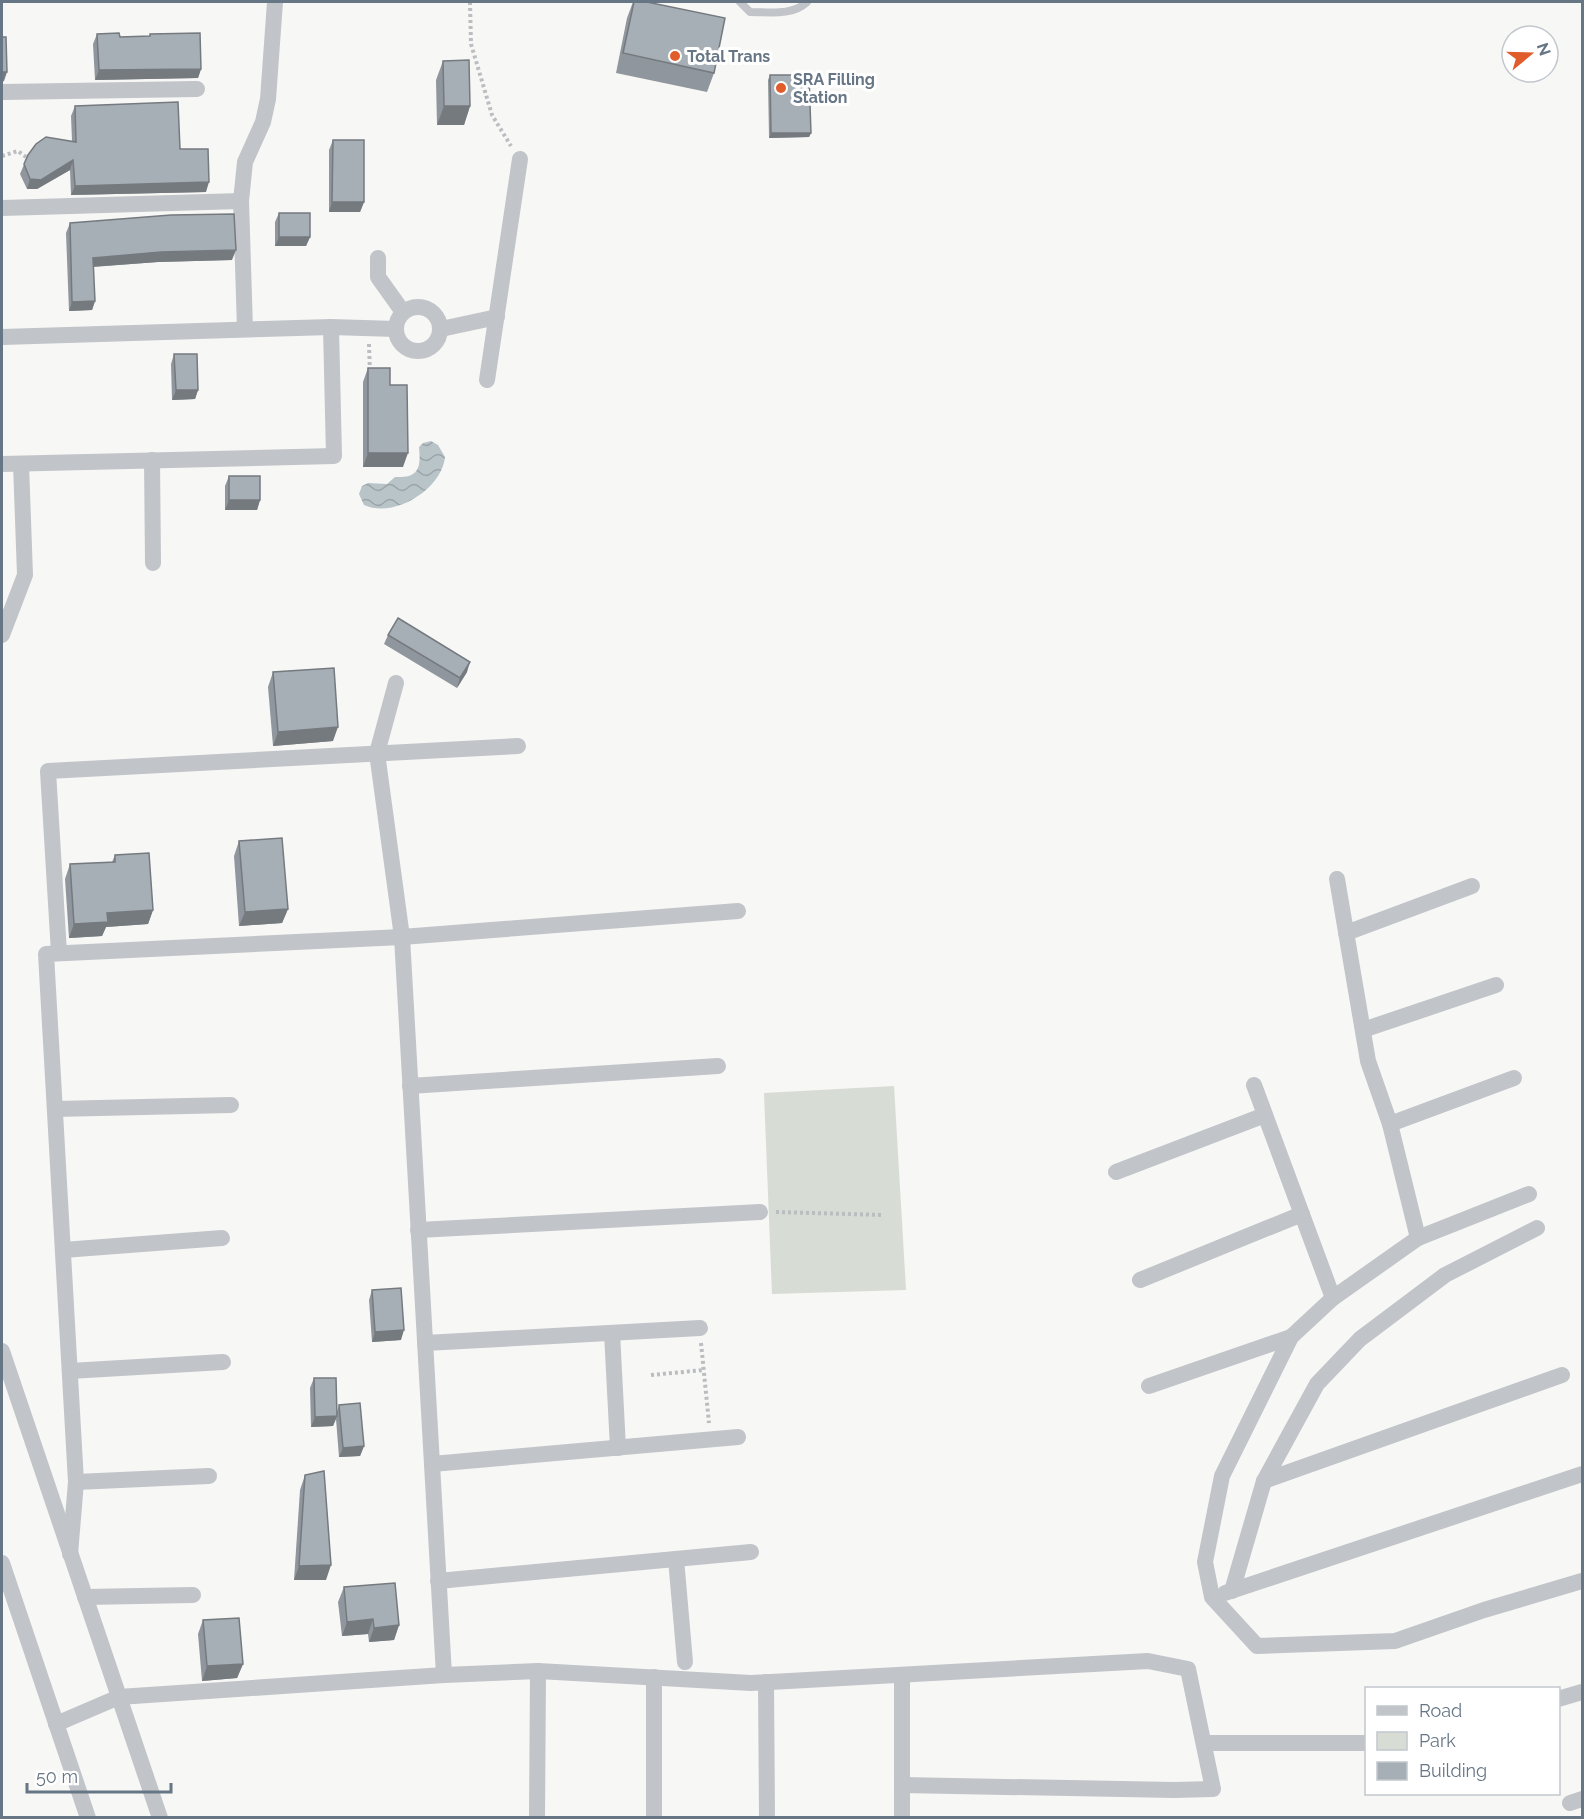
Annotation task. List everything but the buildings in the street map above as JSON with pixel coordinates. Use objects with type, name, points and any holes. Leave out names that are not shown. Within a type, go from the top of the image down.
[{"type":"street","points":[[245,329],[241,201],[246,162],[263,122],[268,99],[275,2]]},
{"type":"street","points":[[2,92],[197,89]]},
{"type":"street","points":[[487,380],[520,159]]},
{"type":"street","points":[[2,208],[241,201]]},
{"type":"street","points":[[378,258],[378,277],[403,312]]},
{"type":"street","points":[[410,308],[425,308],[436,316],[441,329],[435,344],[423,351],[415,351],[402,345],[396,329],[403,312],[410,308]]},
{"type":"street","points":[[441,329],[497,317]]},
{"type":"street","points":[[2,464],[334,456],[331,327]]},
{"type":"street","points":[[2,337],[331,327],[396,329]]},
{"type":"street","points":[[152,460],[153,563]]},
{"type":"street","points":[[2,635],[25,574],[21,464]]},
{"type":"street","points":[[396,683],[377,753],[402,936],[444,1675]]},
{"type":"street","points":[[59,953],[48,771],[518,746]]},
{"type":"street","points":[[1337,879],[1368,1061],[1390,1124],[1418,1238]]},
{"type":"street","points":[[1346,933],[1472,886]]},
{"type":"street","points":[[70,1554],[76,1482],[46,954],[402,936],[738,911]]},
{"type":"street","points":[[1363,1030],[1496,985]]},
{"type":"street","points":[[410,1086],[718,1066]]},
{"type":"street","points":[[1390,1124],[1514,1078]]},
{"type":"street","points":[[1254,1085],[1333,1298]]},
{"type":"street","points":[[55,1109],[231,1105]]},
{"type":"street","points":[[1116,1172],[1265,1116]]},
{"type":"street","points":[[1529,1194],[1418,1238],[1333,1298],[1291,1337],[1222,1476],[1205,1562],[1212,1597],[1257,1646],[1395,1641],[1484,1610],[1582,1581]]},
{"type":"street","points":[[418,1230],[760,1212]]},
{"type":"street","points":[[1140,1280],[1302,1214]]},
{"type":"street","points":[[1232,1591],[1264,1481],[1317,1384],[1360,1339],[1445,1275],[1537,1228]]},
{"type":"street","points":[[63,1250],[222,1238]]},
{"type":"street","points":[[425,1343],[700,1328]]},
{"type":"street","points":[[612,1333],[618,1448]]},
{"type":"street","points":[[1149,1386],[1291,1337]]},
{"type":"street","points":[[3,1362],[160,1818]]},
{"type":"street","points":[[70,1371],[223,1362]]},
{"type":"street","points":[[1264,1481],[1562,1375]]},
{"type":"street","points":[[432,1464],[738,1437]]},
{"type":"street","points":[[1212,1597],[1582,1474]]},
{"type":"street","points":[[76,1482],[209,1476]]},
{"type":"street","points":[[438,1581],[751,1552]]},
{"type":"street","points":[[675,1559],[685,1662]]},
{"type":"street","points":[[2,1563],[88,1818]]},
{"type":"street","points":[[85,1597],[193,1595]]},
{"type":"street","points":[[56,1724],[119,1697],[444,1675],[538,1671],[766,1682],[1149,1661],[1188,1669],[1213,1789],[902,1785]]},
{"type":"street","points":[[537,1818],[538,1671]]},
{"type":"street","points":[[902,1675],[902,1818]]},
{"type":"street","points":[[654,1677],[654,1818]]},
{"type":"street","points":[[766,1682],[767,1818]]},
{"type":"street","points":[[1560,1698],[1582,1692]]},
{"type":"street","points":[[1204,1743],[1365,1743]]},
{"type":"lane","points":[[740,2],[750,12],[777,13],[798,10],[807,2]]},
{"type":"path","points":[[470,2],[471,44],[492,115],[520,159]]},
{"type":"path","points":[[2,156],[18,151],[26,157]]},
{"type":"path","points":[[369,328],[370,374]]},
{"type":"path","points":[[760,1212],[883,1215]]},
{"type":"path","points":[[700,1328],[711,1440]]},
{"type":"path","points":[[651,1375],[704,1371]]},
{"type":"green space","points":[[894,1086],[906,1290],[772,1294],[764,1093]]},
{"type":"water","points":[[431,441],[438,445],[445,457],[442,469],[426,490],[415,498],[389,508],[364,505],[359,494],[362,486],[368,483],[387,484],[395,477],[409,476],[414,473],[419,466],[419,447]]},
{"type":"place","name":"Total Trans","points":[[675,56]]},
{"type":"place","name":"SRA Filling Station","points":[[781,88]]}]
